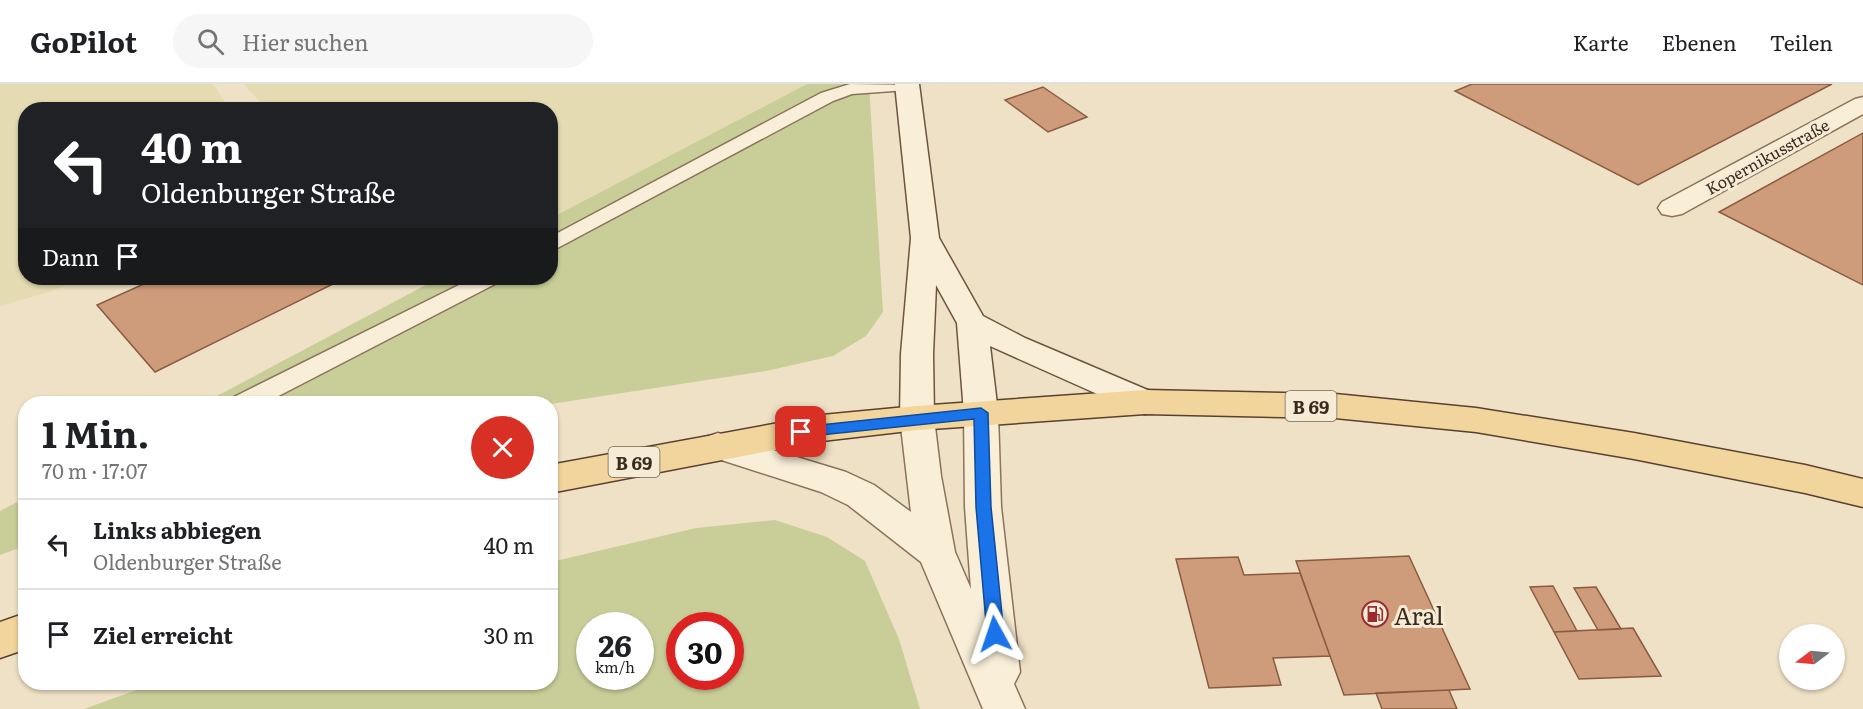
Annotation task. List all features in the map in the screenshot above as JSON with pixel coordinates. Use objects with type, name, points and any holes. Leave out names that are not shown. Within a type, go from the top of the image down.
[{"type":"main road","name":"B 69","points":[[558,477],[822,428],[917,418],[1145,402],[1335,406],[1476,420],[1634,446],[1805,479],[1863,493]]},
{"type":"main road","points":[[0,640],[18,634]]},
{"type":"street","points":[[907,85],[925,238],[917,354],[917,418],[923,476],[936,552],[1003,704]]},
{"type":"street","name":"Kopernikusstraße","points":[[1672,208],[1863,104]]},
{"type":"street","points":[[925,238],[972,323],[981,413],[983,507],[1003,704]]},
{"type":"street","name":"B 69","points":[[972,323],[1014,346],[1145,402]]},
{"type":"street","name":"B 69","points":[[718,446],[833,482],[861,495],[936,552]]},
{"type":"lane","points":[[558,242],[827,98],[850,88],[907,85]]},
{"type":"lane","points":[[257,396],[475,285]]},
{"type":"shaded area","points":[[0,84],[213,84],[225,102],[18,102],[18,285],[67,285],[0,306]]},
{"type":"shaded area","points":[[244,84],[807,84],[558,214],[558,102],[260,102]]},
{"type":"green space","points":[[807,84],[869,84],[883,312],[866,336],[833,356],[766,371],[558,403],[558,396],[217,396],[426,285],[558,285],[558,214]]},
{"type":"green space","points":[[18,502],[18,549],[0,555],[0,511]]},
{"type":"green space","points":[[775,520],[827,537],[865,561],[899,639],[920,709],[84,709],[137,690],[558,690],[558,560],[696,528]]},
{"type":"building","points":[[1472,84],[1832,84],[1638,185],[1455,91]]},
{"type":"building","points":[[1043,87],[1087,117],[1048,132],[1005,100]]},
{"type":"building","points":[[1863,133],[1863,285],[1719,212]]},
{"type":"building","points":[[141,285],[331,285],[155,372],[97,305]]},
{"type":"building","name":"Aral","points":[[1409,556],[1470,689],[1344,695],[1296,561]]},
{"type":"building","points":[[1238,557],[1244,575],[1300,573],[1330,656],[1273,658],[1281,685],[1209,688],[1176,559]]},
{"type":"building","points":[[1553,586],[1577,631],[1554,632],[1530,587]]},
{"type":"building","points":[[1596,587],[1621,629],[1598,630],[1574,588]]},
{"type":"building","points":[[1633,628],[1661,676],[1579,679],[1554,632]]},
{"type":"building","points":[[1449,690],[1457,709],[1382,709],[1376,693]]},
{"type":"place","name":"Aral","points":[[1375,614]]},
{"type":"route","points":[[801,432],[981,413],[983,507],[995,634]]}]
